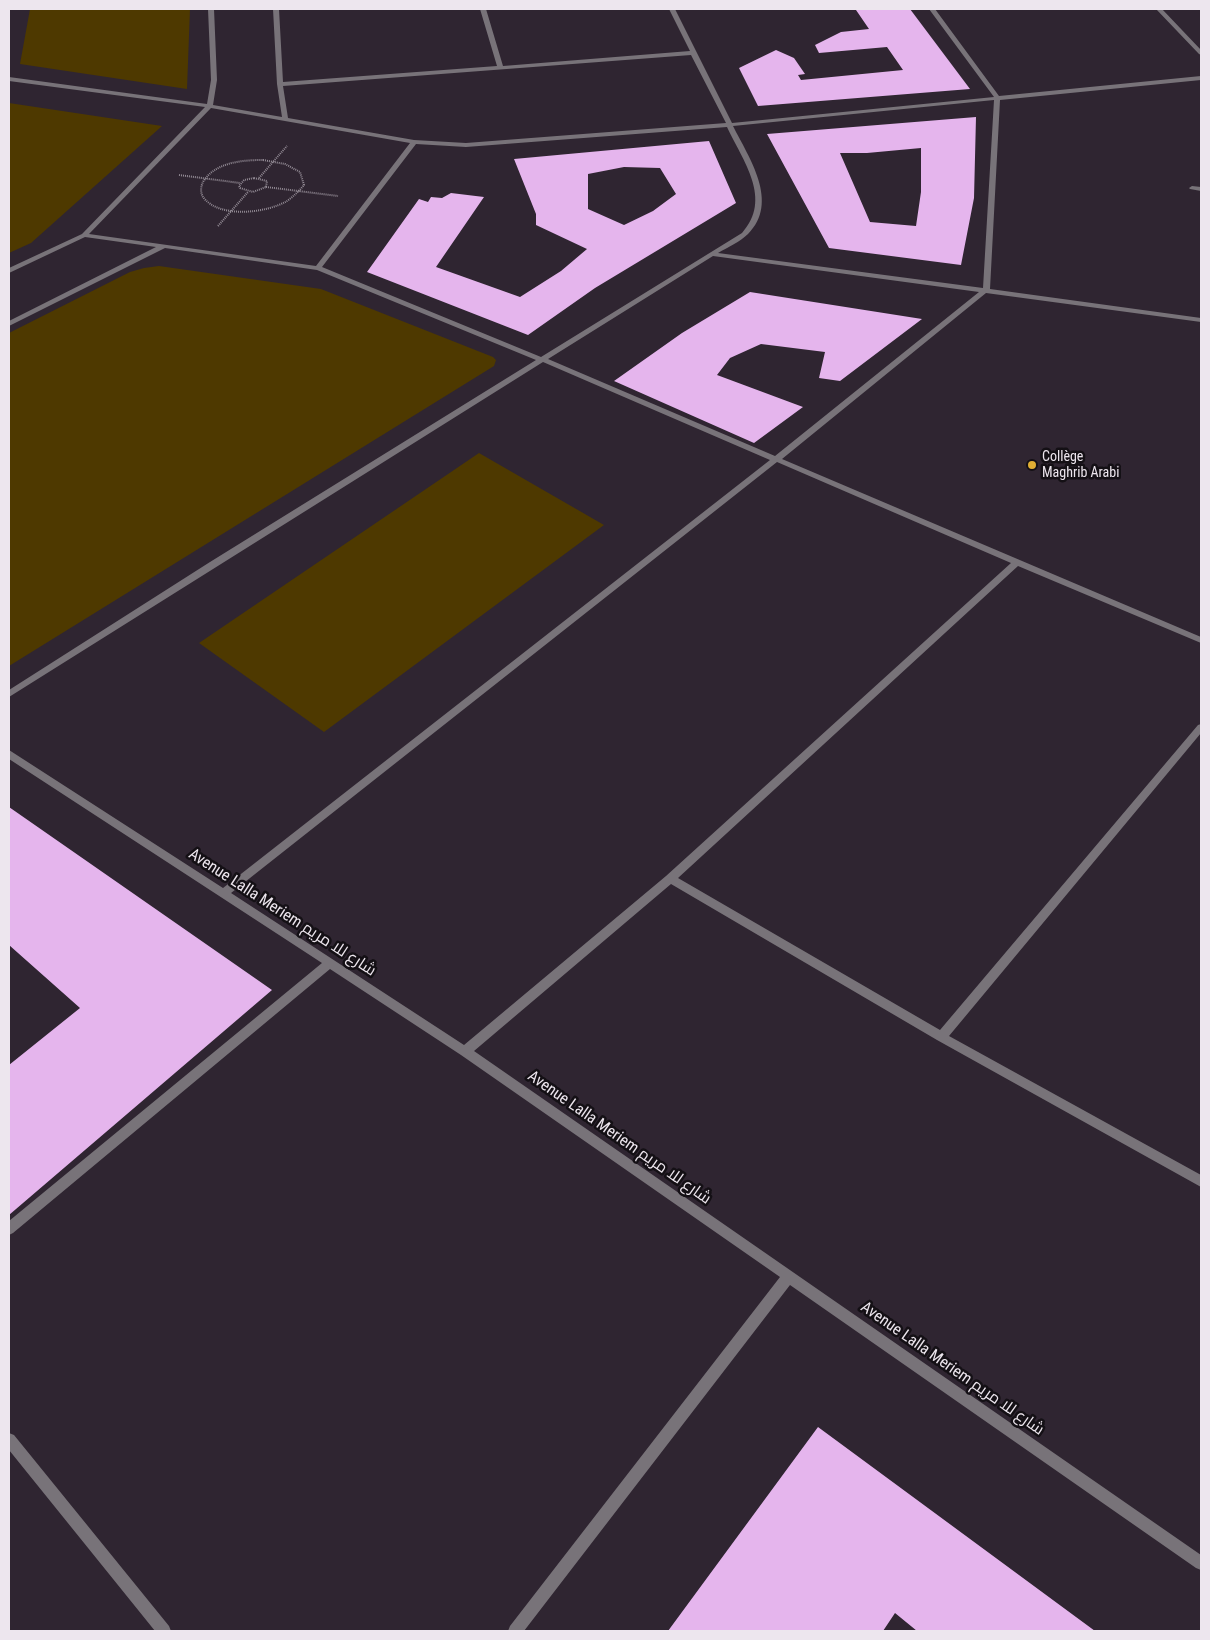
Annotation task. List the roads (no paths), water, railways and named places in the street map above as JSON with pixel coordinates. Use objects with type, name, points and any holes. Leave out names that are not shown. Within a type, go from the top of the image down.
[{"type":"street","points":[[9,271],[84,235],[210,106],[214,80],[212,9]]},
{"type":"street","points":[[276,9],[280,84],[285,119]]},
{"type":"street","points":[[483,9],[500,66]]},
{"type":"street","points":[[9,694],[744,234],[755,223],[759,207],[758,188],[730,125],[692,53],[672,9]]},
{"type":"street","points":[[222,894],[776,459],[986,290],[997,97],[932,9]]},
{"type":"street","points":[[1159,9],[1201,53]]},
{"type":"street","points":[[280,84],[692,53]]},
{"type":"street","points":[[9,79],[210,106],[414,142],[466,145],[730,125],[1201,78]]},
{"type":"street","points":[[318,268],[414,142]]},
{"type":"street","points":[[1192,188],[1201,189]]},
{"type":"street","points":[[84,235],[318,268],[543,360],[1201,640]]},
{"type":"street","points":[[9,324],[165,245]]},
{"type":"street","points":[[712,254],[1201,320]]},
{"type":"street","points":[[465,1051],[670,879],[1018,562]]},
{"type":"street","points":[[941,1037],[1201,727]]},
{"type":"street","name":"Avenue Lalla Meriem شارع للا مريم","points":[[9,754],[465,1051],[1201,1563]]},
{"type":"street","points":[[670,879],[941,1037],[1201,1181]]},
{"type":"street","points":[[9,1229],[330,964]]},
{"type":"street","points":[[515,1631],[789,1276]]},
{"type":"street","points":[[9,1440],[164,1631]]},
{"type":"place","name":"Collège Maghrib Arabi","points":[[1032,465]]}]
